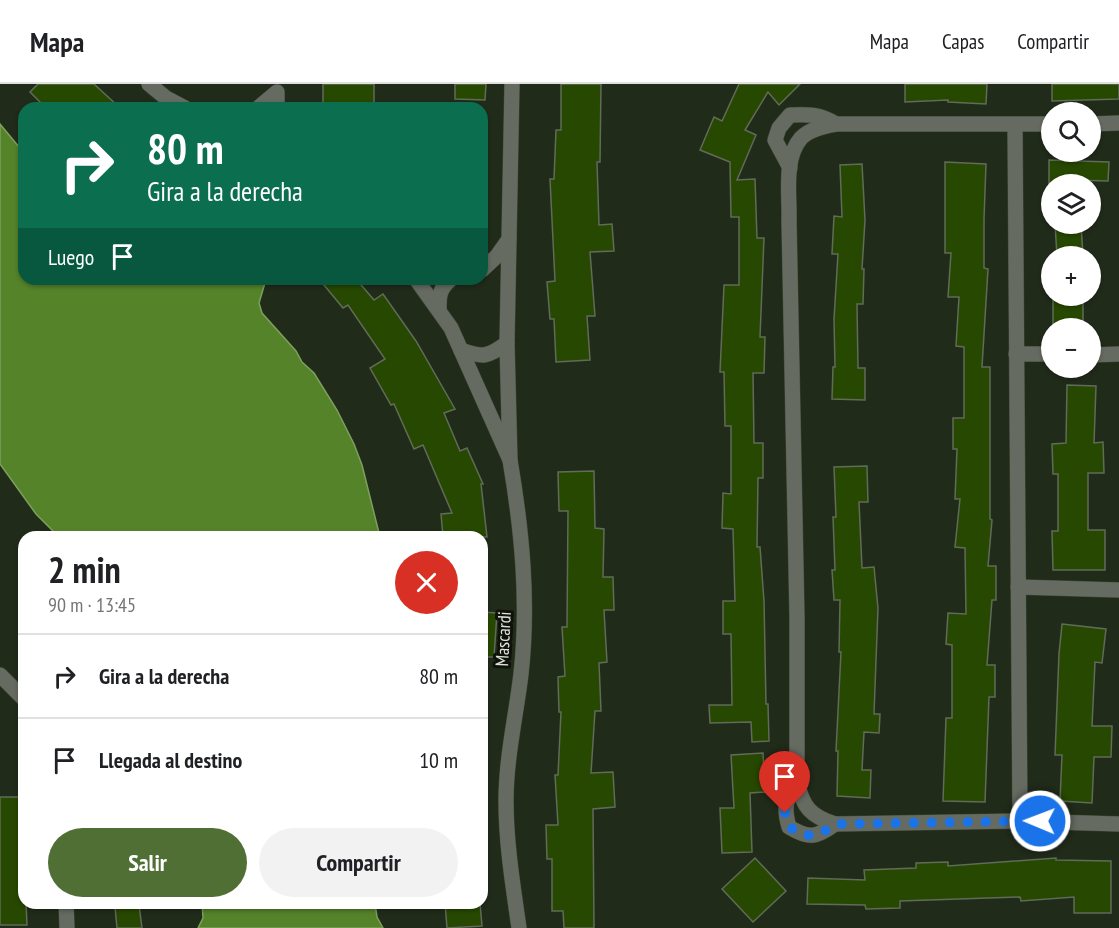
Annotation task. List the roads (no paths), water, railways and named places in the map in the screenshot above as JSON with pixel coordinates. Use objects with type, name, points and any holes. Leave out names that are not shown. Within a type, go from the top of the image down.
[{"type":"street","points":[[148,84],[174,102]]},
{"type":"street","points":[[510,460],[507,343],[512,84]]},
{"type":"street","points":[[790,168],[775,140],[779,128],[790,115],[807,114],[824,117],[836,124]]},
{"type":"street","points":[[1101,123],[1119,123]]},
{"type":"street","points":[[1041,124],[836,124],[817,128],[802,138],[795,149],[790,168],[797,618],[797,782],[802,800],[812,814],[835,824],[1020,821],[1119,824]]},
{"type":"street","points":[[1015,125],[1020,821]]},
{"type":"street","points":[[488,266],[510,239]]},
{"type":"street","points":[[488,275],[501,282],[508,296]]},
{"type":"street","points":[[420,285],[451,328],[510,460]]},
{"type":"street","points":[[439,310],[439,295],[443,285]]},
{"type":"street","points":[[461,350],[477,356],[491,354],[507,343]]},
{"type":"street","points":[[1016,354],[1041,354]]},
{"type":"street","points":[[1101,355],[1119,354]]},
{"type":"street","name":"Mascardi","points":[[510,460],[525,573],[521,673],[506,801],[519,928]]},
{"type":"street","points":[[1018,587],[1119,590]]},
{"type":"street","points":[[0,675],[18,693]]},
{"type":"street","points":[[797,782],[787,799],[785,813],[789,827],[800,834],[811,836],[835,824]]},
{"type":"street","points":[[66,909],[67,928]]}]
